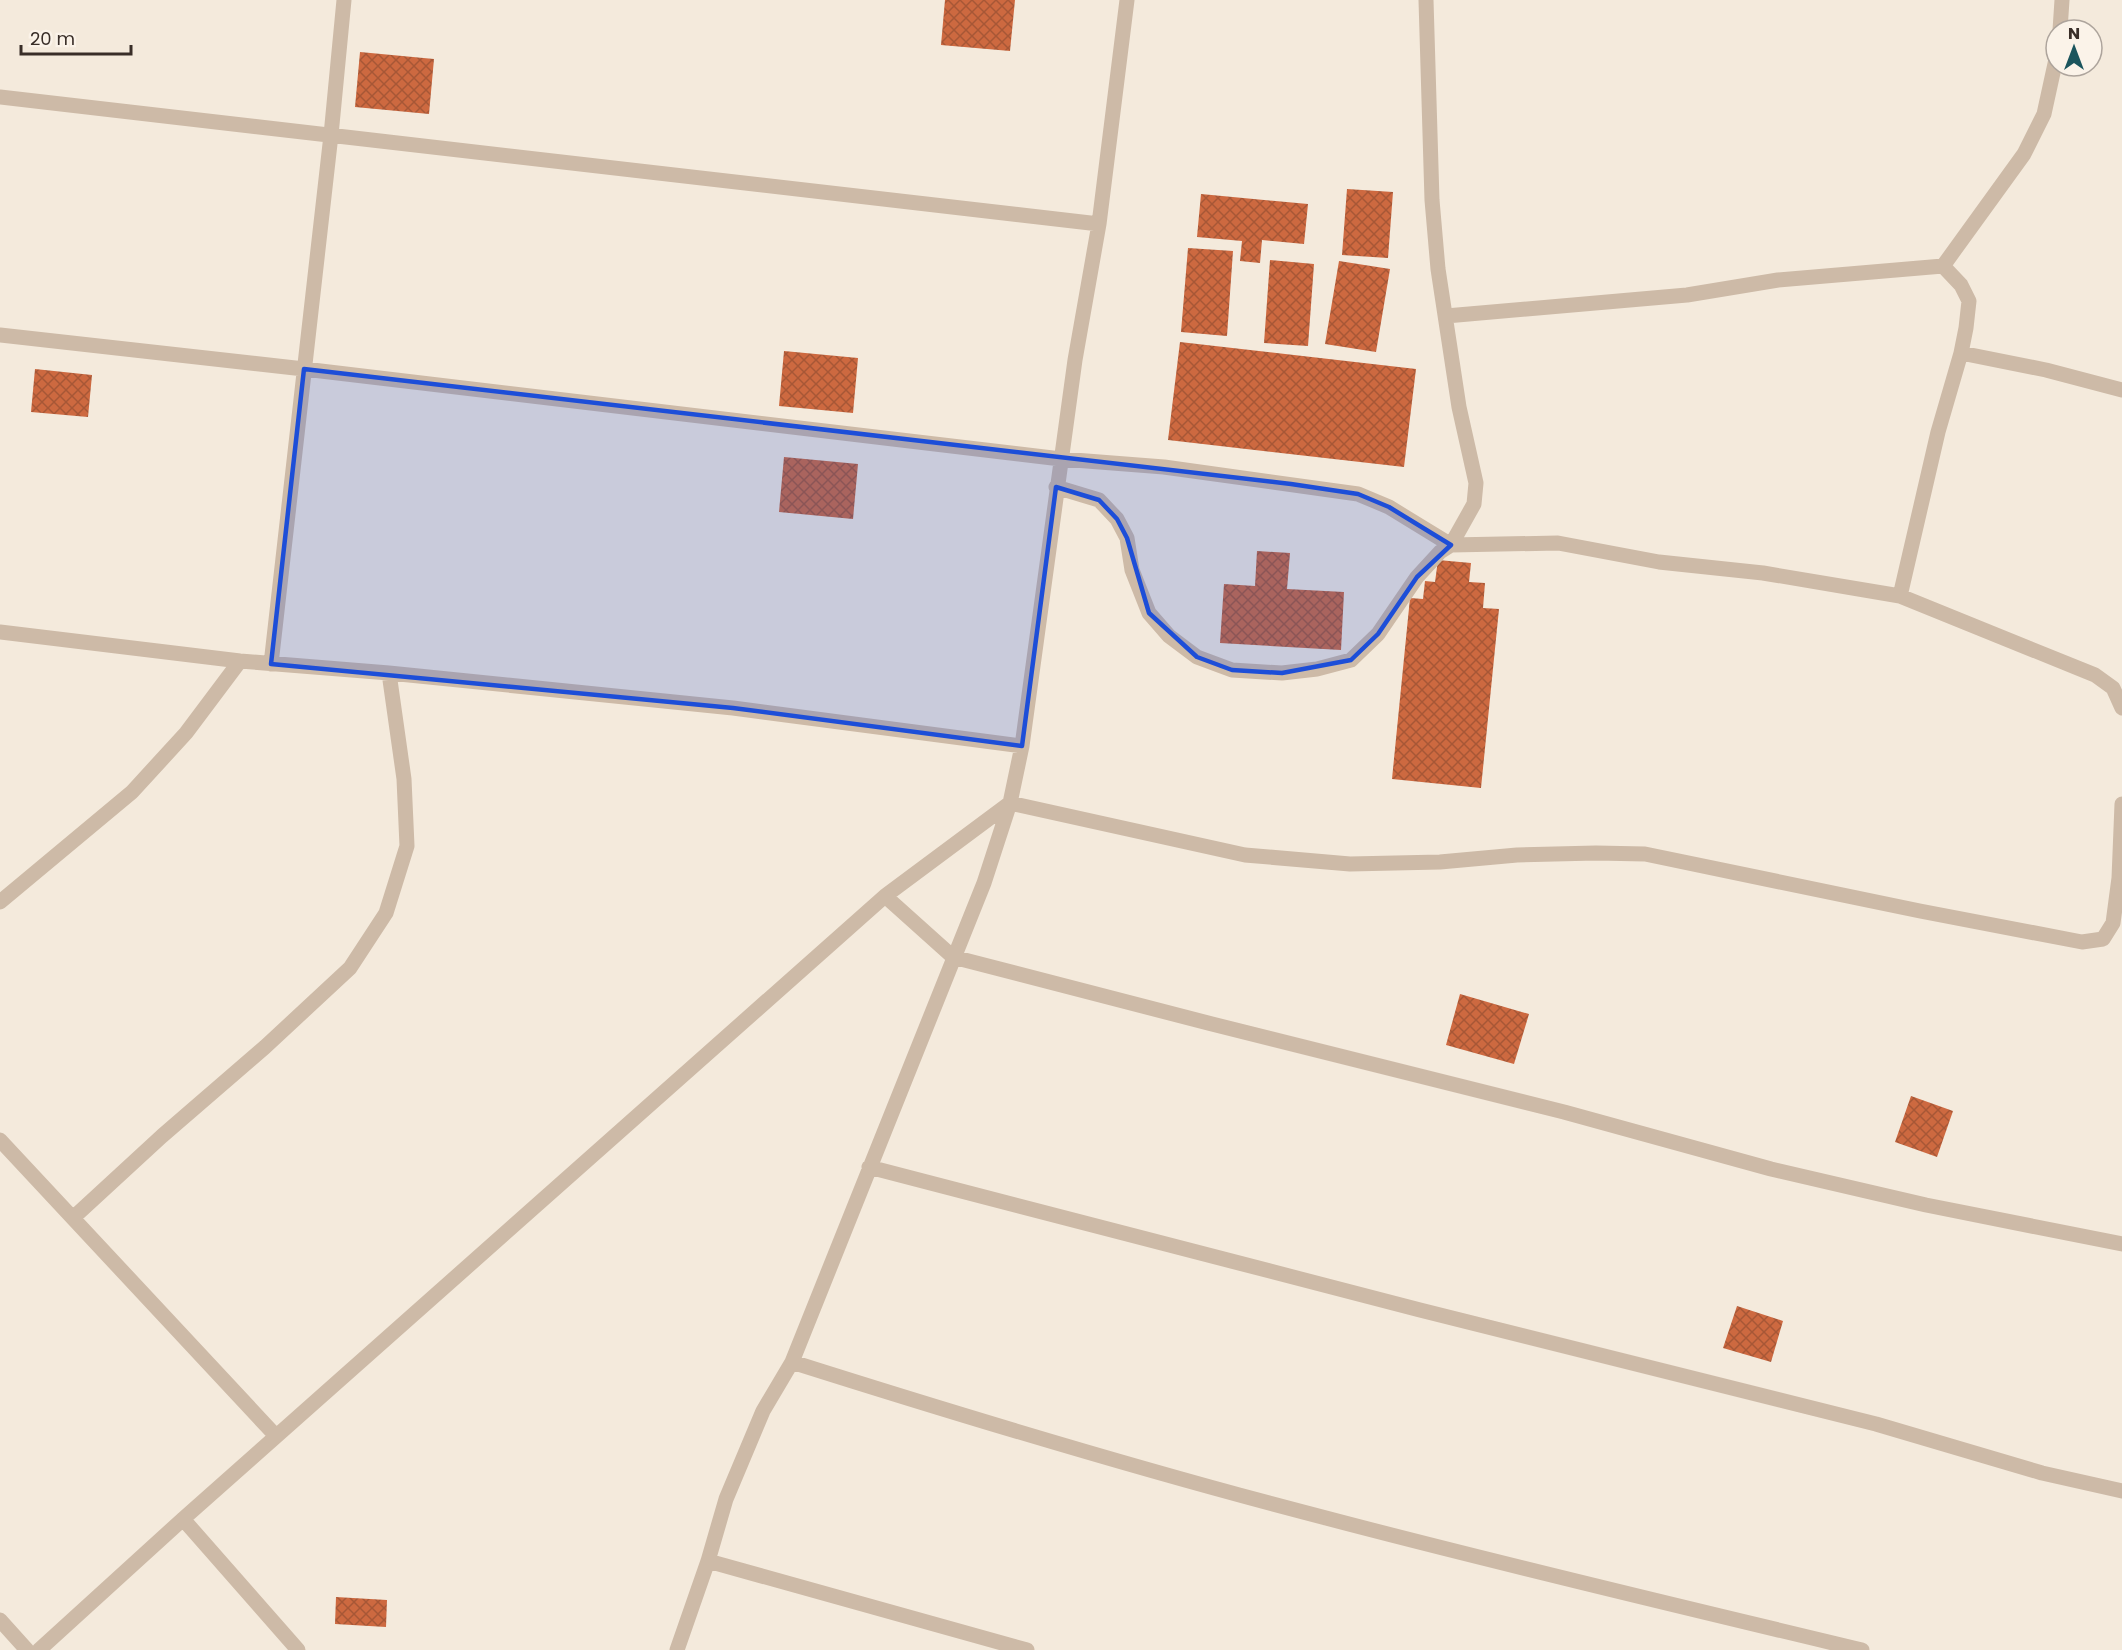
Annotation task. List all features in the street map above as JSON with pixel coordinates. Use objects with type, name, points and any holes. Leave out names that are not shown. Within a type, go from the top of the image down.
[{"type":"street","points":[[271,664],[331,135],[344,0]]},
{"type":"street","points":[[677,1650],[708,1561],[726,1499],[763,1411],[792,1362],[984,882],[1010,803],[1022,746],[1074,360],[1099,224],[1127,0]]},
{"type":"street","points":[[1056,487],[1099,500],[1117,519],[1127,538],[1132,570],[1149,613],[1169,636],[1197,657],[1232,670],[1282,673],[1317,669],[1351,660],[1378,634],[1417,577],[1440,552],[1451,545],[1474,504],[1476,483],[1459,407],[1438,269],[1432,200],[1426,0]]},
{"type":"street","points":[[2061,18],[2062,0]]},
{"type":"street","points":[[1446,316],[1664,297],[1778,280],[1942,266],[2024,154],[2044,114],[2052,78]]},
{"type":"street","points":[[0,97],[1099,224]]},
{"type":"street","points":[[1900,596],[1938,432],[1961,353],[1969,301],[1961,285],[1942,266]]},
{"type":"street","points":[[0,335],[1061,459],[1164,467],[1358,494],[1389,507],[1451,545],[1558,543],[1659,562],[1763,573],[1900,596],[2095,675],[2113,688],[2122,708]]},
{"type":"street","points":[[1961,353],[2046,370],[2122,390]]},
{"type":"street","points":[[0,632],[240,661],[389,673],[733,708],[1022,746]]},
{"type":"street","points":[[0,902],[132,792],[186,733],[240,661]]},
{"type":"street","points":[[74,1217],[350,968],[386,913],[407,846],[404,779],[389,673]]},
{"type":"street","points":[[39,1650],[276,1436],[885,896],[1010,803],[1245,855],[1350,864],[1440,862],[1517,855],[1645,854],[2082,942],[2103,939],[2113,923],[2119,878],[2122,804]]},
{"type":"street","points":[[885,896],[953,957],[1564,1112],[1771,1169],[1926,1205],[2122,1244]]},
{"type":"street","points":[[0,1140],[276,1436]]},
{"type":"street","points":[[869,1167],[1420,1310],[1876,1424],[2042,1473],[2122,1491]]},
{"type":"street","points":[[792,1362],[1064,1446],[1326,1518],[1862,1650]]},
{"type":"street","points":[[183,1519],[298,1650]]},
{"type":"street","points":[[708,1561],[1027,1650]]},
{"type":"street","points":[[0,1620],[27,1650]]},
{"type":"highlighted area","points":[[304,369],[1291,484],[1358,494],[1389,507],[1451,545],[1417,577],[1378,634],[1351,660],[1282,673],[1232,670],[1197,657],[1149,613],[1127,538],[1117,519],[1099,500],[1056,487],[1022,746],[733,708],[271,664]]},
{"type":"building","points":[[945,0],[1015,0],[1010,51],[941,45]]},
{"type":"building","points":[[360,52],[434,59],[429,114],[355,107]]},
{"type":"building","points":[[1347,189],[1393,192],[1388,258],[1342,255]]},
{"type":"building","points":[[1201,194],[1308,204],[1304,244],[1262,240],[1260,263],[1240,261],[1242,241],[1197,237]]},
{"type":"building","points":[[1188,248],[1233,251],[1227,336],[1181,332]]},
{"type":"building","points":[[1270,260],[1314,264],[1308,346],[1264,343]]},
{"type":"building","points":[[1339,261],[1390,269],[1376,352],[1325,344]]},
{"type":"building","points":[[1180,342],[1416,369],[1404,467],[1168,440]]},
{"type":"building","points":[[784,351],[858,358],[853,413],[779,406]]},
{"type":"building","points":[[35,369],[92,375],[88,417],[31,412]]},
{"type":"building","points":[[784,457],[858,464],[853,519],[779,512]]},
{"type":"building","points":[[1257,551],[1290,553],[1287,589],[1344,592],[1341,650],[1220,643],[1224,584],[1255,586]]},
{"type":"building","points":[[1438,560],[1471,563],[1469,582],[1485,583],[1483,608],[1499,609],[1481,788],[1392,779],[1410,598],[1423,599],[1425,581],[1435,582]]},
{"type":"building","points":[[1460,994],[1529,1014],[1514,1064],[1446,1045]]},
{"type":"building","points":[[1911,1096],[1953,1111],[1937,1157],[1895,1142]]},
{"type":"building","points":[[1737,1306],[1783,1321],[1771,1362],[1723,1348]]},
{"type":"building","points":[[336,1597],[387,1600],[386,1627],[335,1624]]}]
